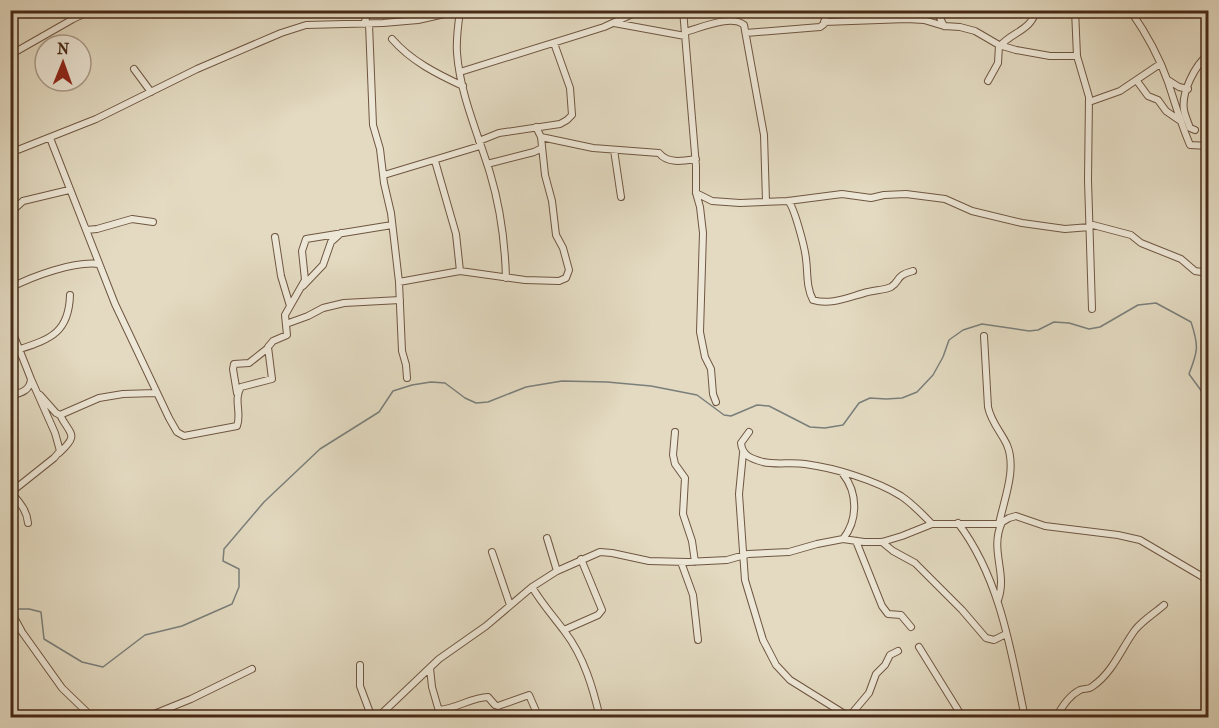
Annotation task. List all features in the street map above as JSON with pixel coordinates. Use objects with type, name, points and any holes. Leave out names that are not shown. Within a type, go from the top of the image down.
[{"type":"street","points":[[72,10],[73,19]]},
{"type":"street","points":[[10,55],[92,10]]},
{"type":"street","points":[[369,10],[367,24],[373,125],[380,149],[392,225],[399,282],[402,351],[407,378]]},
{"type":"street","points":[[460,72],[614,23],[641,10]]},
{"type":"street","points":[[683,10],[696,159],[696,193],[703,233],[700,332],[705,357],[711,369],[716,402]]},
{"type":"street","points":[[747,33],[820,27],[827,10]]},
{"type":"street","points":[[936,10],[944,26]]},
{"type":"street","points":[[988,81],[998,63],[1000,46],[1005,40],[1030,24],[1036,10]]},
{"type":"street","points":[[1075,10],[1077,56],[1086,82],[1089,102],[1088,180],[1092,309]]},
{"type":"street","points":[[1130,10],[1146,33],[1168,81],[1190,145],[1209,146]]},
{"type":"street","points":[[10,153],[96,119],[258,41],[306,25],[418,20],[461,11],[457,46],[460,72],[500,212],[506,278]]},
{"type":"street","points":[[824,22],[856,17],[917,19],[944,26],[960,27],[975,32],[1000,46],[1041,55],[1077,56]]},
{"type":"street","points":[[614,23],[685,34],[716,23],[736,20],[744,25],[764,135],[766,201]]},
{"type":"street","points":[[392,39],[428,69],[463,86]]},
{"type":"street","points":[[384,175],[435,161],[480,144],[499,133],[560,124],[567,120],[572,115],[570,88],[554,43]]},
{"type":"street","points":[[1195,130],[1190,128],[1184,109],[1193,74],[1209,55]]},
{"type":"street","points":[[1089,102],[1120,92],[1160,64]]},
{"type":"street","points":[[134,69],[151,92]]},
{"type":"street","points":[[1137,81],[1148,96],[1158,100],[1166,111],[1181,122]]},
{"type":"street","points":[[1168,81],[1188,89]]},
{"type":"street","points":[[399,282],[460,271],[506,278],[559,281],[568,274],[566,258],[556,235],[541,137],[536,127]]},
{"type":"street","points":[[541,137],[593,148],[659,153],[665,159],[679,161],[696,159]]},
{"type":"street","points":[[50,138],[115,304],[174,428],[184,436],[237,426],[239,420],[234,364],[249,363],[273,341],[287,335],[285,315],[303,286],[323,265],[332,242],[341,232]]},
{"type":"street","points":[[487,164],[542,148]]},
{"type":"street","points":[[614,150],[621,197]]},
{"type":"street","points":[[435,161],[456,234],[460,271]]},
{"type":"street","points":[[10,213],[23,201],[69,190]]},
{"type":"street","points":[[696,193],[712,201],[740,203],[842,195],[871,198],[906,194],[945,199],[972,211],[1022,223],[1072,230],[1091,226],[1131,235],[1141,243],[1181,259],[1195,271],[1209,273]]},
{"type":"street","points":[[788,201],[794,210],[813,300],[818,302],[842,300],[888,288],[899,276],[913,271]]},
{"type":"street","points":[[86,230],[132,219],[153,222]]},
{"type":"street","points":[[303,286],[302,251],[304,241],[308,237],[392,225]]},
{"type":"street","points":[[275,237],[281,276],[290,306]]},
{"type":"street","points":[[10,288],[45,274],[72,267],[99,264]]},
{"type":"street","points":[[20,349],[43,342],[53,336],[67,316],[70,295]]},
{"type":"street","points":[[286,324],[323,308],[344,303],[400,300]]},
{"type":"street","points":[[10,326],[60,446],[59,453]]},
{"type":"street","points":[[984,336],[990,417],[1007,446],[1011,462],[996,540],[1002,585],[998,600]]},
{"type":"street","points":[[237,394],[242,386],[259,384],[272,379],[268,348]]},
{"type":"street","points":[[10,396],[26,390],[31,385],[31,379]]},
{"type":"street","points":[[28,523],[22,505],[11,492],[67,446],[72,436],[60,415],[37,393]]},
{"type":"street","points":[[60,415],[99,398],[123,394],[156,393]]},
{"type":"street","points":[[49,419],[64,423]]},
{"type":"street","points":[[675,432],[673,455],[677,469],[685,478],[683,514],[692,541],[694,562]]},
{"type":"street","points":[[749,432],[741,443],[743,453],[739,494],[746,584],[763,640],[773,661],[794,683],[849,717],[869,693],[876,674],[885,665],[890,655],[898,651]]},
{"type":"street","points":[[743,453],[763,462],[821,466],[886,488],[899,495],[932,524]]},
{"type":"street","points":[[842,473],[853,494],[854,515],[843,539]]},
{"type":"street","points":[[360,665],[360,686],[377,717],[444,655],[486,626],[532,587],[581,559],[605,552],[649,561],[727,560],[744,555],[789,552],[843,539],[856,542],[882,542],[932,524],[1001,523],[1016,516],[1045,526],[1131,537],[1151,545],[1209,580]]},
{"type":"street","points":[[958,524],[974,546],[998,600],[1025,717]]},
{"type":"street","points":[[547,538],[557,571]]},
{"type":"street","points":[[856,542],[882,606],[892,615],[901,615],[911,627]]},
{"type":"street","points":[[882,542],[915,563],[962,610],[986,638],[994,640],[1006,634]]},
{"type":"street","points":[[492,552],[510,605]]},
{"type":"street","points":[[564,630],[598,615],[602,610],[581,559]]},
{"type":"street","points":[[681,562],[693,595],[698,640]]},
{"type":"street","points":[[532,587],[543,606],[564,630],[586,671],[600,717]]},
{"type":"street","points":[[1056,717],[1062,704],[1078,691],[1089,689],[1104,676],[1116,662],[1120,652],[1138,626],[1164,605]]},
{"type":"street","points":[[10,610],[22,632],[62,688],[93,717]]},
{"type":"street","points":[[919,647],[963,717]]},
{"type":"street","points":[[430,668],[432,687],[440,714],[482,697],[488,697],[498,706],[529,695],[539,717]]},
{"type":"street","points":[[144,717],[190,699],[252,669]]},
{"type":"waterway","points":[[13,609],[41,612],[44,639],[82,662],[103,667],[145,635],[182,626],[232,604],[239,587],[239,569],[223,561],[224,549],[264,502],[320,449],[379,412],[393,391],[412,385],[431,382],[445,383],[476,403],[488,402],[526,387],[562,381],[651,386],[697,395],[724,415],[731,416],[757,405],[769,406],[810,427],[825,428],[843,425],[859,403],[870,398],[902,398],[917,392],[933,375],[949,340],[963,330],[982,324],[1029,331],[1038,330],[1054,322],[1069,323],[1089,329],[1100,327],[1138,305],[1156,303],[1191,322],[1196,348],[1189,374],[1208,400]]}]
